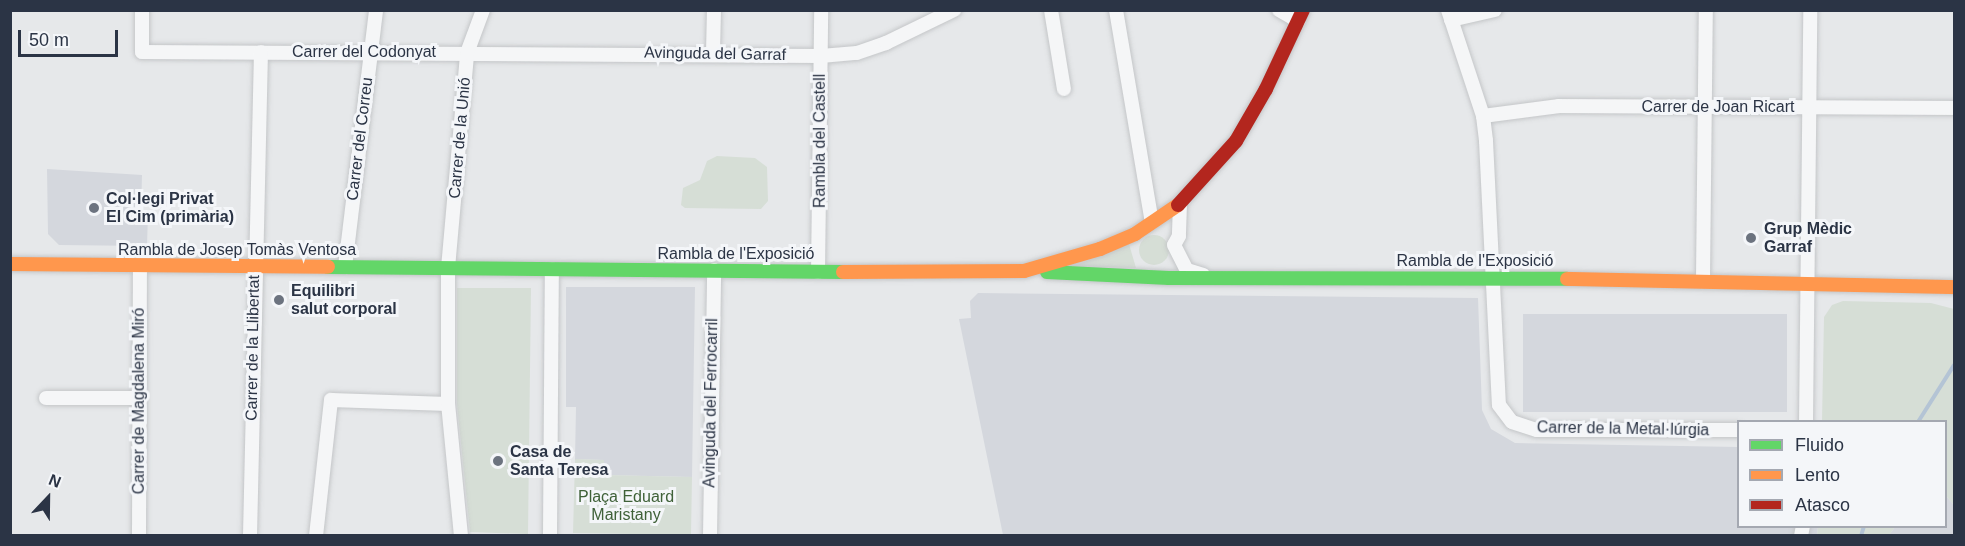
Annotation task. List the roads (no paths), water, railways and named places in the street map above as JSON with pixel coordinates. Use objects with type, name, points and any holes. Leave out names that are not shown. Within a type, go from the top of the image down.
[{"type":"street","name":"Carrer del Codonyat","points":[[142,10],[142,52],[467,53]]},
{"type":"street","name":"Carrer del Correu","points":[[345,267],[376,10]]},
{"type":"street","name":"Carrer de la Unió","points":[[461,536],[448,404],[448,268],[467,53],[483,10]]},
{"type":"street","points":[[713,53],[714,10]]},
{"type":"street","name":"Rambla del Castell","points":[[819,272],[821,10]]},
{"type":"street","name":"Avinguda del Garraf","points":[[467,53],[713,53],[820,56],[857,52],[886,43],[954,10]]},
{"type":"street","points":[[1051,10],[1064,89]]},
{"type":"street","points":[[1116,10],[1152,222]]},
{"type":"street","points":[[1279,10],[1300,16]]},
{"type":"street","points":[[1450,15],[1495,10]]},
{"type":"street","points":[[1703,279],[1706,10]]},
{"type":"street","points":[[1806,420],[1811,107],[1810,10]]},
{"type":"street","name":"Carrer de la Metal·lúrgia","points":[[1450,15],[1483,116],[1499,405],[1512,422],[1537,430],[1737,430]]},
{"type":"street","name":"Rambla de l'Exposició","points":[[1024,271],[1100,249],[1152,222],[1180,204],[1236,141],[1300,16]]},
{"type":"street","name":"Carrer de la Llibertat","points":[[250,536],[261,52]]},
{"type":"street","name":"Carrer de Joan Ricart","points":[[1483,116],[1559,106],[1954,108]]},
{"type":"street","points":[[1180,204],[1179,236],[1174,245],[1187,270],[1204,276]]},
{"type":"street","name":"Rambla de Josep Tomàs Ventosa","points":[[10,264],[448,268]]},
{"type":"street","name":"Carrer de Magdalena Miró","points":[[139,536],[140,266]]},
{"type":"street","name":"Rambla de l'Exposició","points":[[448,268],[819,272],[1024,271],[1169,278],[1204,276],[1703,279],[1927,283],[1954,280]]},
{"type":"street","points":[[550,536],[552,269]]},
{"type":"street","name":"Avinguda del Ferrocarril","points":[[710,536],[714,270]]},
{"type":"street","name":"Rambla de l'Exposició","points":[[1927,283],[1954,287]]},
{"type":"street","points":[[46,398],[138,398]]},
{"type":"street","points":[[316,536],[331,400],[448,404]]},
{"type":"waterway","points":[[1919,420],[1954,365]]},
{"type":"waterway","points":[[1861,536],[1863,528]]},
{"type":"place","name":"Col·legi Privat El Cim (primària)","points":[[94,208]]},
{"type":"place","name":"Grup Mèdic Garraf","points":[[1751,238]]},
{"type":"place","name":"Equilibri salut corporal","points":[[279,300]]},
{"type":"place","name":"Casa de Santa Teresa","points":[[498,461]]},
{"type":"park label","name":"Plaça Eduard Maristany","points":[[626,506]]}]
